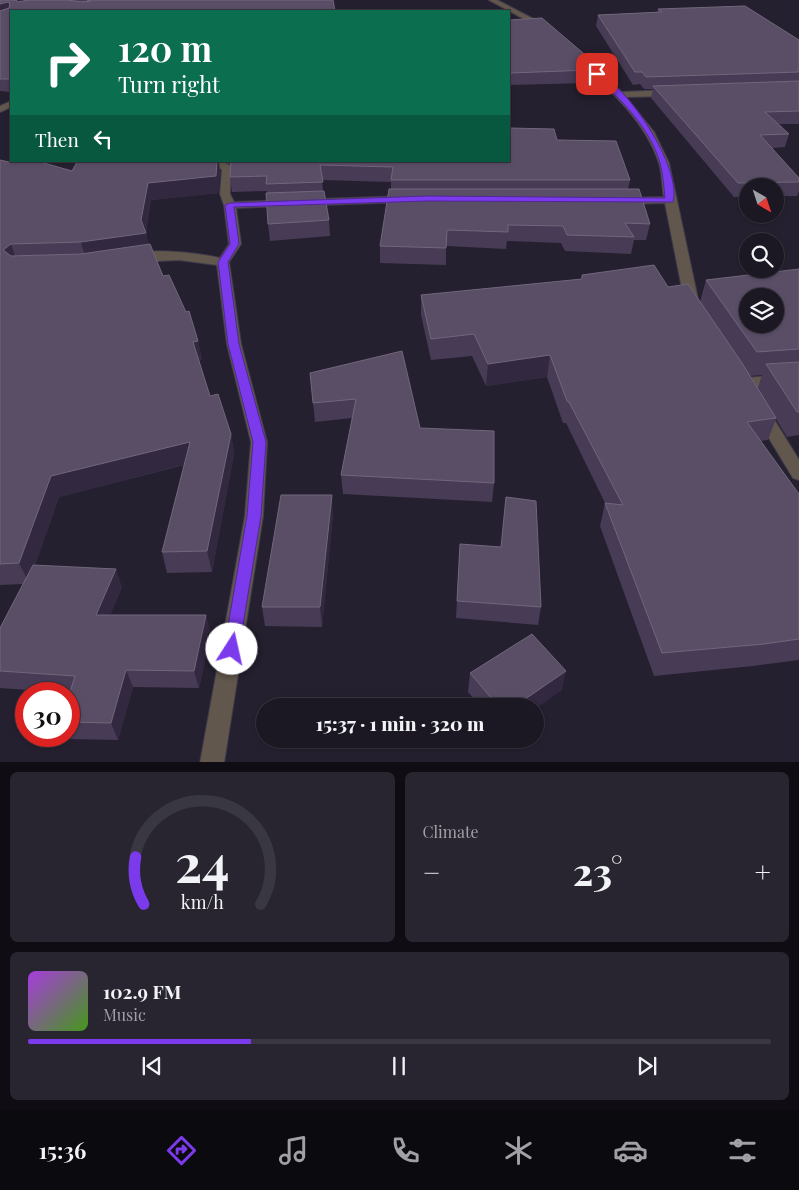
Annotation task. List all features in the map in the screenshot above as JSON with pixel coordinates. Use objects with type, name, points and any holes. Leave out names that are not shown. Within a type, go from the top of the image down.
[{"type":"street","points":[[492,0],[544,25],[620,95],[650,132],[664,163],[692,307],[697,315]]},
{"type":"street","points":[[526,26],[544,25]]},
{"type":"street","points":[[620,95],[678,93]]},
{"type":"street","points":[[192,164],[211,162],[228,168],[225,194],[230,205],[235,244],[223,262],[234,344],[259,442],[254,516],[212,762]]},
{"type":"street","points":[[230,205],[417,199]]},
{"type":"street","points":[[611,201],[670,200]]},
{"type":"street","points":[[122,260],[157,255],[197,257],[223,262]]},
{"type":"street","points":[[799,380],[746,388],[799,474]]},
{"type":"building","points":[[0,0],[16,0],[18,2],[28,0],[68,0],[82,2],[90,1],[87,0],[333,0],[335,10],[10,10],[10,79],[0,79],[0,11],[9,8],[10,3],[0,4]]},
{"type":"building","points":[[745,6],[799,40],[799,69],[797,70],[799,72],[646,77],[642,72],[635,72],[598,15],[662,12],[658,9]]},
{"type":"building","points":[[542,18],[583,53],[590,70],[511,73],[510,76],[510,20]]},
{"type":"building","points":[[799,81],[799,111],[765,112],[789,134],[760,135],[799,178],[799,182],[784,182],[784,178],[739,178],[738,183],[653,86]]},
{"type":"building","points":[[510,128],[554,129],[557,140],[616,141],[630,180],[391,180],[393,167],[320,165],[323,182],[266,184],[267,176],[230,177],[231,162],[510,162]]},
{"type":"building","points":[[0,160],[9,162],[40,162],[72,171],[77,162],[217,162],[216,176],[148,183],[141,220],[146,233],[81,242],[11,244],[3,250],[11,256],[81,254],[150,244],[163,276],[169,275],[186,312],[189,311],[198,341],[193,342],[210,396],[218,394],[231,434],[207,551],[162,552],[190,442],[51,476],[19,563],[0,564]]},
{"type":"building","points":[[389,189],[639,189],[650,224],[625,223],[634,237],[567,235],[563,226],[508,225],[508,232],[447,230],[446,248],[380,246]]},
{"type":"building","points":[[324,191],[329,220],[268,224],[266,193]]},
{"type":"building","points":[[654,265],[668,287],[688,284],[742,363],[776,418],[747,422],[799,494],[799,639],[662,653],[605,503],[623,505],[567,401],[550,355],[488,364],[474,334],[431,339],[421,295],[582,279],[582,275]]},
{"type":"building","points":[[799,269],[799,349],[757,352],[744,333],[784,333],[784,288],[739,288],[739,327],[706,280],[739,276],[739,278],[784,278],[784,271]]},
{"type":"building","points":[[402,351],[420,428],[494,431],[494,483],[341,475],[356,399],[313,403],[310,373]]},
{"type":"building","points":[[799,362],[799,412],[797,412],[766,364]]},
{"type":"building","points":[[281,495],[332,495],[320,607],[262,607]]},
{"type":"building","points":[[506,497],[536,501],[541,607],[457,601],[460,544],[501,547]]},
{"type":"building","points":[[33,565],[116,569],[96,615],[206,615],[194,671],[126,670],[111,723],[80,722],[80,682],[73,682],[75,676],[0,671],[0,628]]},
{"type":"building","points":[[532,634],[566,671],[527,698],[491,698],[470,673]]},
{"type":"route","points":[[232,649],[254,516],[259,442],[234,344],[223,262],[235,244],[230,205],[427,198],[582,201],[670,200],[664,163],[650,132],[620,95],[597,74]]}]
